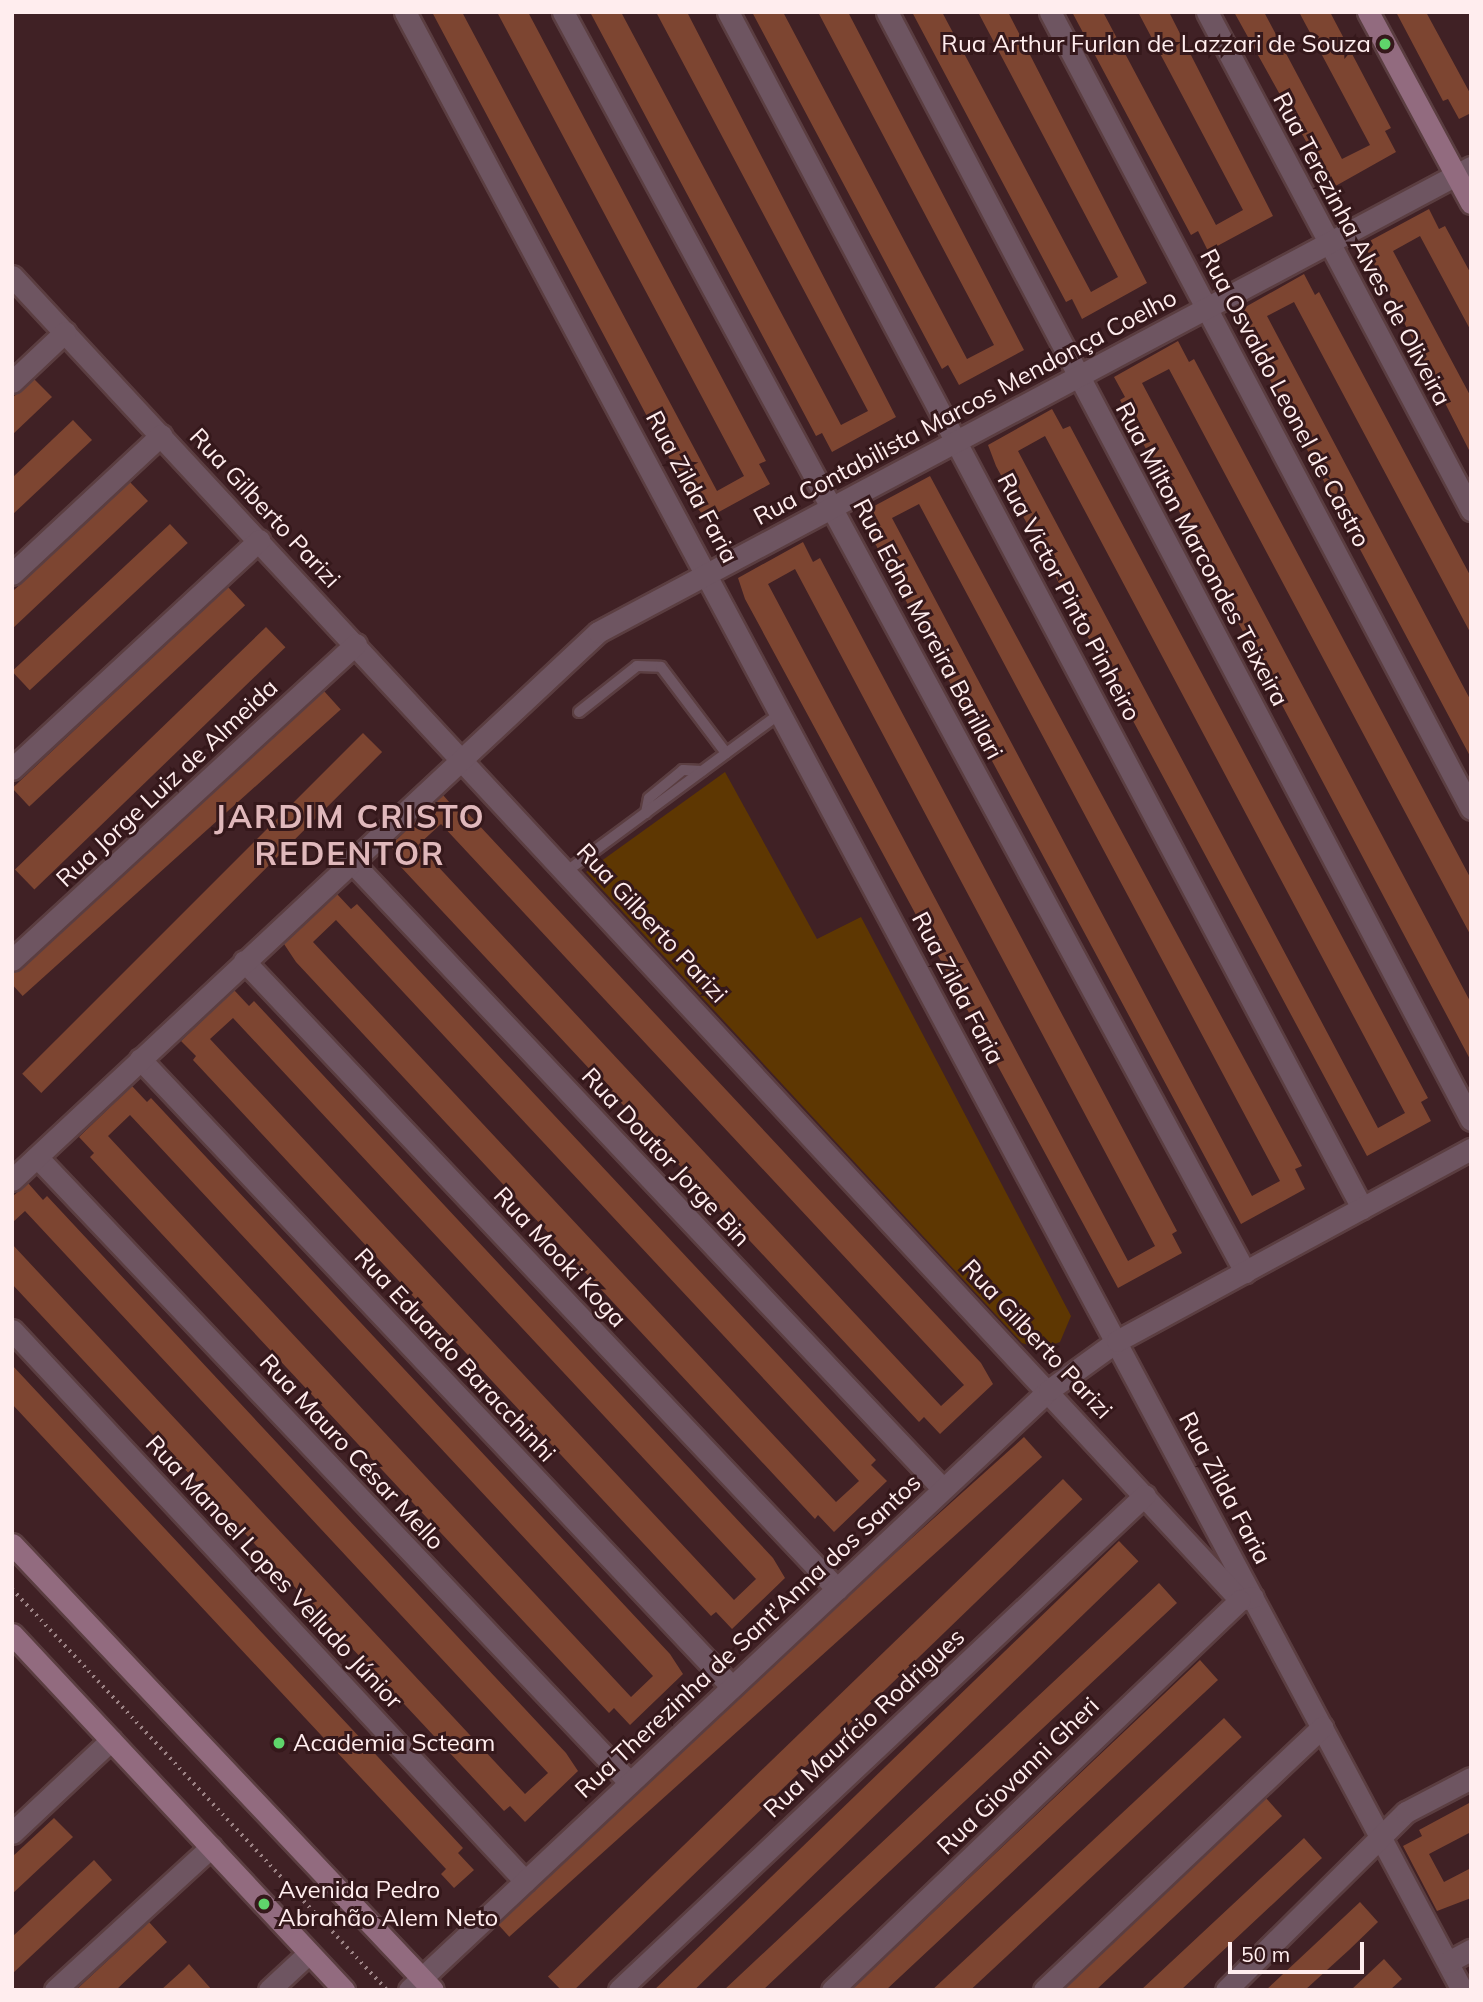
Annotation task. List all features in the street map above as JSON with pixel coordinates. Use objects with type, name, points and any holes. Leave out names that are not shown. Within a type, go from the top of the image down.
[{"type":"street","name":"Rua Zilda Faria","points":[[405,12],[709,574],[1117,1341],[1246,1598],[1322,1727],[1462,1990]]},
{"type":"street","name":"Rua Edna Moreira Barillari","points":[[563,12],[1244,1272]]},
{"type":"street","name":"Rua Victor Pinto Pinheiro","points":[[727,12],[1362,1208]]},
{"type":"street","name":"Rua Milton Marcondes Teixeira","points":[[887,12],[1471,1120]]},
{"type":"street","name":"Rua Osvaldo Leonel de Castro","points":[[1050,12],[1471,809]]},
{"type":"street","name":"Rua Terezinha Alves de Oliveira","points":[[1207,12],[1471,510]]},
{"type":"street","points":[[1368,12],[1463,171],[1471,204]]},
{"type":"street","name":"Rua Contabilista Marcos Mendonça Coelho","points":[[12,1180],[460,756],[598,632],[1463,171]]},
{"type":"street","name":"Rua Gilberto Parizi","points":[[12,276],[1145,1495],[1246,1598]]},
{"type":"street","points":[[12,382],[65,332]]},
{"type":"street","points":[[12,574],[161,435]]},
{"type":"street","points":[[12,769],[258,540]]},
{"type":"street","name":"Rua Jorge Luiz de Almeida","points":[[12,960],[356,644]]},
{"type":"street","name":"Rua Doutor Jorge Bin","points":[[350,860],[943,1489]]},
{"type":"street","name":"Rua Mooki Koga","points":[[244,961],[837,1589]]},
{"type":"street","name":"Rua Eduardo Baracchinhi","points":[[140,1059],[732,1688]]},
{"type":"street","name":"Rua Therezinha de Sant'Anna dos Santos","points":[[421,1986],[525,1881],[1049,1390],[1117,1341],[1471,1149]]},
{"type":"street","name":"Rua Mauro César Mello","points":[[37,1157],[630,1783]]},
{"type":"street","name":"Rua Manoel Lopes Velludo Júnior","points":[[12,1330],[525,1881]]},
{"type":"street","name":"Rua Maurício Rodrigues","points":[[619,1990],[1145,1495]]},
{"type":"street","points":[[12,1545],[421,1986]]},
{"type":"street","name":"Rua Giovanni Gheri","points":[[832,1990],[1246,1598]]},
{"type":"street","points":[[12,1634],[344,1990]]},
{"type":"street","points":[[1045,1990],[1322,1727]]},
{"type":"street","points":[[12,1833],[111,1740]]},
{"type":"street","points":[[1226,1990],[1383,1840],[1406,1812],[1471,1778]]},
{"type":"street","points":[[55,1990],[211,1847]]},
{"type":"street","points":[[1448,1962],[1471,1950]]},
{"type":"street","points":[[269,1990],[309,1953]]},
{"type":"lane","points":[[579,712],[637,666],[661,667],[726,753]]},
{"type":"lane","points":[[567,871],[782,712]]},
{"type":"path","points":[[12,1589],[387,1990]]},
{"type":"shaded area","points":[[725,772],[817,939],[861,917],[1071,1316],[1060,1342],[1041,1349],[1022,1343],[586,872]]},
{"type":"building","points":[[432,12],[462,12],[717,491],[744,476],[497,12],[528,12],[766,461],[759,464],[770,484],[706,519],[692,501]]},
{"type":"building","points":[[590,12],[621,12],[841,425],[868,411],[656,12],[687,12],[896,417],[832,452],[822,433],[816,436]]},
{"type":"building","points":[[752,12],[783,12],[967,359],[994,345],[818,12],[848,12],[1024,350],[959,385],[948,365],[942,369]]},
{"type":"building","points":[[912,12],[942,12],[1091,292],[1118,277],[978,12],[1008,12],[1147,283],[1082,319],[1072,299],[1066,302]]},
{"type":"building","points":[[1072,12],[1103,12],[1216,225],[1243,210],[1138,12],[1169,12],[1273,216],[1208,251],[1198,231],[1191,235]]},
{"type":"building","points":[[1234,12],[1264,12],[1342,159],[1370,145],[1299,12],[1330,12],[1391,128],[1385,131],[1396,152],[1332,188]]},
{"type":"building","points":[[1396,12],[1426,12],[1471,95],[1471,113],[1459,119],[1448,99],[1443,101]]},
{"type":"building","points":[[1429,209],[1439,229],[1445,226],[1471,274],[1471,331],[1420,236],[1393,251],[1471,397],[1471,454],[1364,244]]},
{"type":"building","points":[[1304,274],[1315,295],[1319,292],[1471,577],[1471,634],[1294,302],[1267,316],[1471,701],[1471,758],[1245,333],[1250,330],[1240,310]]},
{"type":"building","points":[[1178,341],[1189,362],[1194,359],[1471,879],[1471,936],[1169,369],[1142,383],[1471,1003],[1471,1061],[1120,400],[1125,397],[1114,377]]},
{"type":"building","points":[[34,379],[52,397],[12,435],[12,398]]},
{"type":"building","points":[[1052,409],[1063,429],[1070,426],[1428,1098],[1421,1102],[1431,1121],[1367,1156],[996,466],[988,445]],"holes":[[[1045,436],[1405,1113],[1378,1128],[1018,451]]]},
{"type":"building","points":[[73,420],[92,440],[12,515],[12,478]]},
{"type":"building","points":[[930,476],[1302,1166],[1295,1169],[1305,1189],[1241,1224],[870,534],[876,531],[865,511]],"holes":[[[919,504],[1280,1181],[1252,1196],[892,518]]]},
{"type":"building","points":[[130,482],[148,501],[12,629],[12,592]]},
{"type":"building","points":[[170,524],[188,543],[30,690],[12,671]]},
{"type":"building","points":[[803,542],[813,562],[820,558],[1177,1231],[1172,1234],[1182,1253],[1118,1288],[745,599],[738,578]],"holes":[[[795,569],[1155,1246],[1128,1261],[768,584]]]},
{"type":"building","points":[[228,587],[245,605],[29,806],[12,788]]},
{"type":"building","points":[[266,627],[285,647],[34,890],[15,869]]},
{"type":"building","points":[[324,691],[341,710],[23,996],[12,984],[12,972]]},
{"type":"building","points":[[363,733],[382,752],[41,1093],[22,1074]]},
{"type":"building","points":[[443,795],[457,811],[462,807],[981,1363],[993,1384],[940,1434],[924,1417],[919,1422],[400,866],[404,862],[390,846]],"holes":[[[441,824],[964,1385],[941,1406],[418,845]]]},
{"type":"building","points":[[337,894],[351,909],[357,904],[876,1460],[871,1465],[887,1481],[834,1532],[818,1515],[815,1519],[296,962],[284,944]],"holes":[[[336,920],[859,1481],[836,1502],[313,942]]]},
{"type":"building","points":[[234,990],[249,1006],[254,1001],[773,1558],[785,1578],[732,1629],[716,1612],[711,1616],[193,1060],[196,1056],[181,1041]],"holes":[[[233,1018],[756,1579],[734,1600],[210,1039]]]},
{"type":"building","points":[[132,1086],[147,1102],[151,1098],[670,1654],[683,1674],[630,1725],[614,1708],[609,1713],[90,1157],[94,1153],[79,1137]],"holes":[[[130,1115],[653,1676],[631,1697],[108,1136]]]},
{"type":"building","points":[[28,1183],[43,1200],[47,1196],[566,1753],[578,1771],[525,1822],[510,1806],[504,1811],[12,1284],[12,1244],[525,1794],[548,1773],[25,1211],[12,1223],[12,1197]]},
{"type":"building","points":[[12,1365],[463,1848],[458,1853],[474,1870],[454,1888],[441,1874],[446,1869],[12,1404]]},
{"type":"building","points":[[1024,1437],[1042,1457],[509,1937],[491,1917]]},
{"type":"building","points":[[1063,1479],[1082,1499],[574,1990],[561,1990],[548,1976]]},
{"type":"building","points":[[1119,1541],[1138,1561],[694,1990],[654,1990]]},
{"type":"building","points":[[1159,1583],[1177,1603],[763,1990],[724,1990]]},
{"type":"building","points":[[1200,1660],[1218,1680],[886,1990],[851,1990]]},
{"type":"building","points":[[1224,1718],[1242,1737],[970,1990],[932,1990]]},
{"type":"building","points":[[1266,1798],[1282,1816],[1096,1990],[1063,1990]]},
{"type":"building","points":[[1471,1802],[1471,1832],[1429,1854],[1444,1882],[1471,1868],[1471,1898],[1437,1911],[1403,1846],[1422,1836],[1419,1830]]},
{"type":"building","points":[[54,1818],[73,1837],[12,1894],[12,1857]]},
{"type":"building","points":[[1304,1838],[1322,1858],[1181,1990],[1141,1990]]},
{"type":"building","points":[[94,1860],[112,1880],[12,1974],[12,1937]]},
{"type":"building","points":[[1360,1902],[1378,1922],[1349,1950],[1305,1990],[1266,1990]]},
{"type":"building","points":[[149,1922],[167,1942],[116,1990],[76,1990]]},
{"type":"building","points":[[1384,1959],[1402,1979],[1390,1990],[1351,1990]]},
{"type":"building","points":[[189,1964],[212,1990],[161,1990],[183,1970]]},
{"type":"place","name":"Rua Arthur Furlan de Lazzari de Souza","points":[[1385,44]]},
{"type":"place","name":"Academia Scteam","points":[[279,1743]]},
{"type":"place","name":"Avenida Pedro Abrahão Alem Neto","points":[[264,1904]]},
{"type":"district","name":"JARDIM CRISTO REDENTOR","points":[[350,836]]}]
